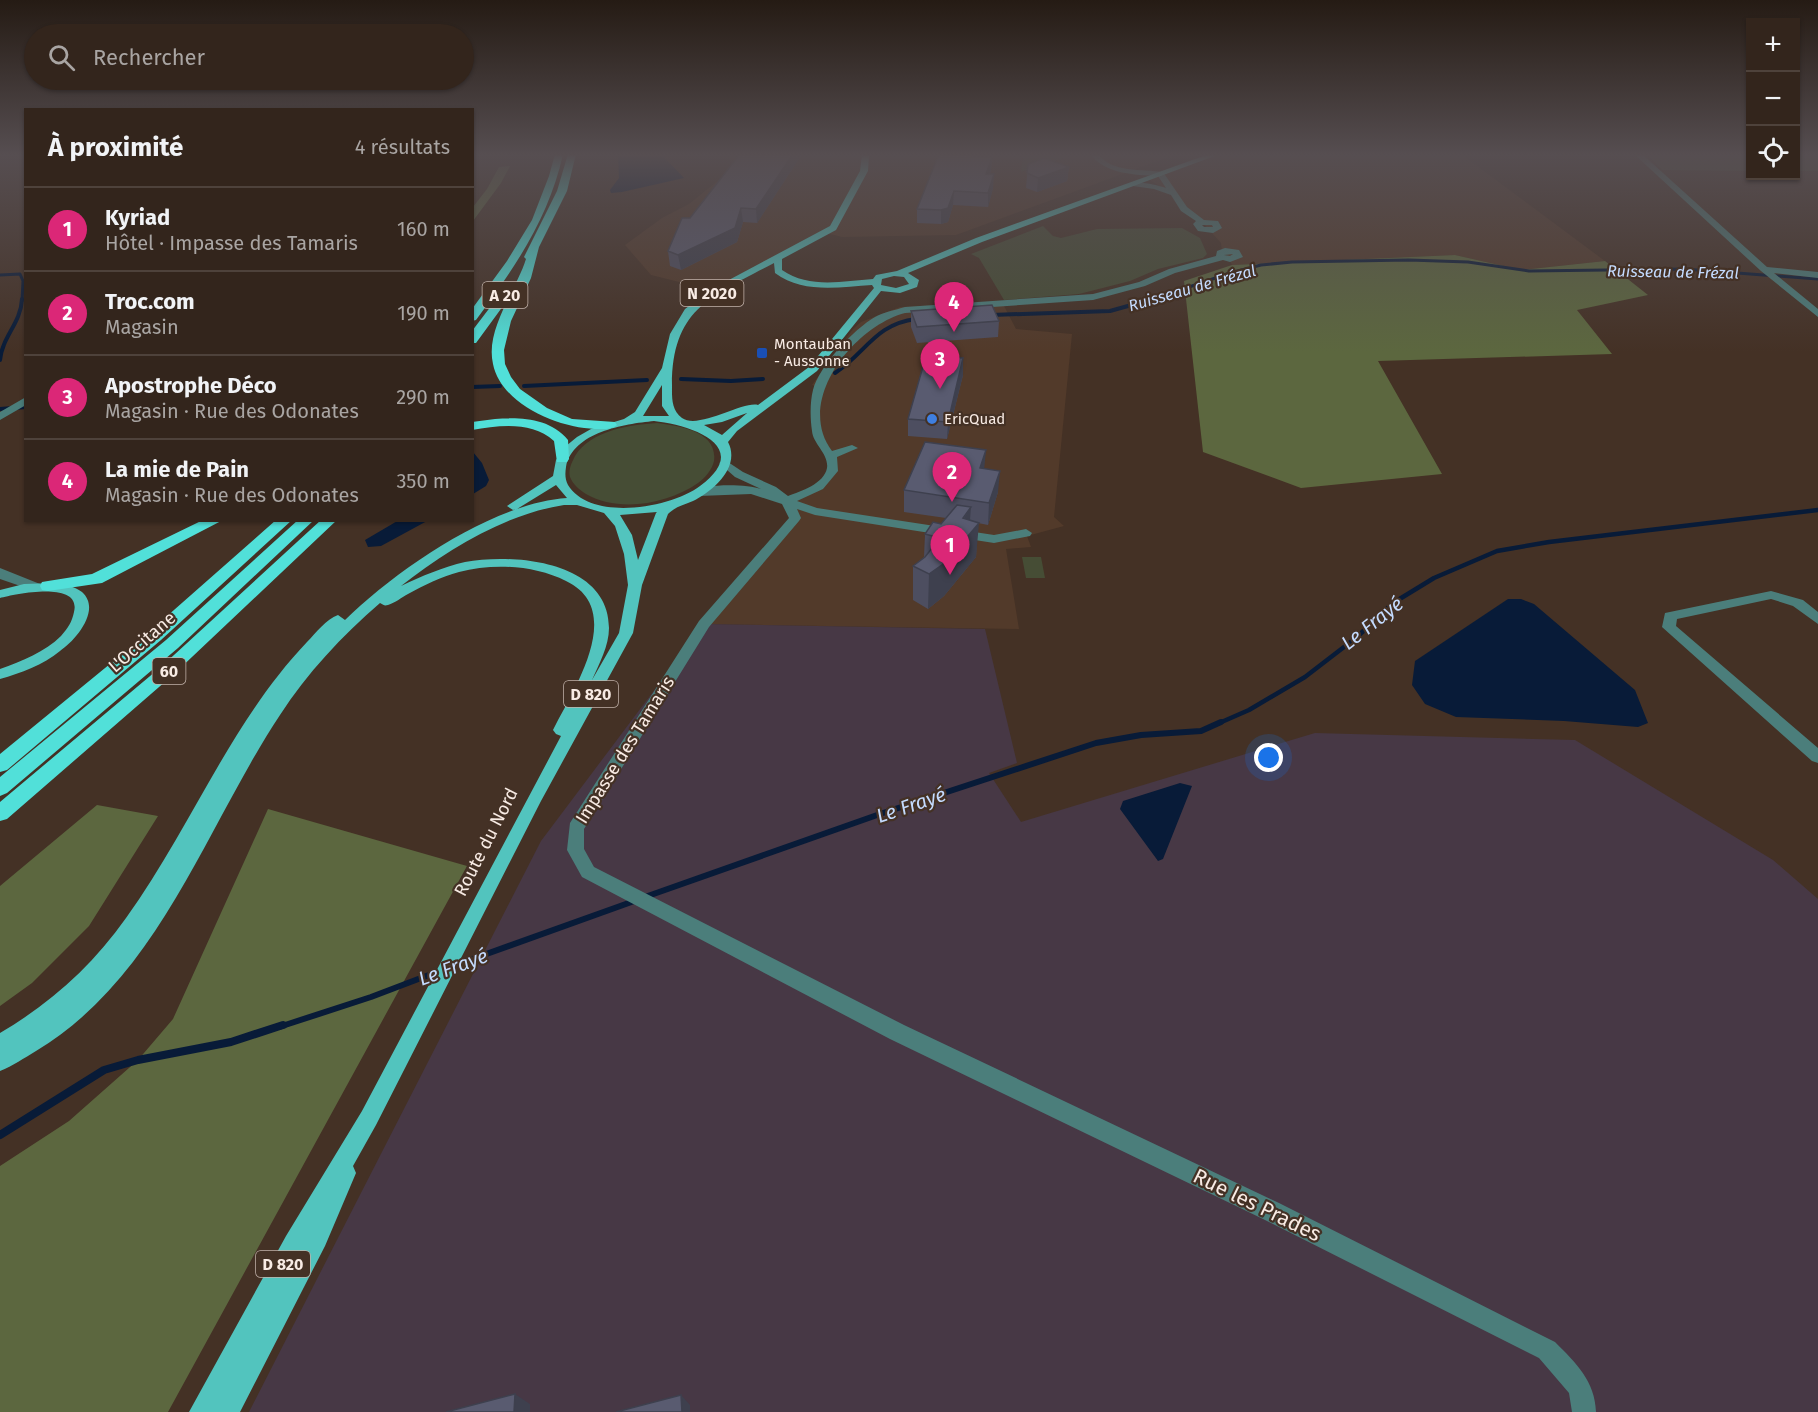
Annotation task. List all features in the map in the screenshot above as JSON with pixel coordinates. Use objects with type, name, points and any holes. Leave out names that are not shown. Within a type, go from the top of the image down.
[{"type":"highway","name":"A 20","points":[[474,315],[509,267],[535,220]]},
{"type":"highway","name":"A 20","points":[[474,337],[502,300],[535,248],[548,220]]},
{"type":"highway","points":[[535,248],[523,284],[498,337],[497,361],[501,372],[507,382],[525,399],[549,415],[570,424],[610,425]]},
{"type":"highway","points":[[474,426],[521,423],[546,429],[561,440],[562,459]]},
{"type":"highway","points":[[41,586],[96,579],[212,522]]},
{"type":"highway","name":"L'Occitane","points":[[0,765],[155,636],[283,522]]},
{"type":"highway","name":"L'Occitane","points":[[0,788],[172,644],[305,522]]},
{"type":"highway","name":"60","points":[[0,813],[192,651],[328,522]]},
{"type":"main road","name":"N 2020","points":[[678,420],[667,406],[667,368],[675,334],[688,311],[715,291],[826,233],[838,220]]},
{"type":"main road","points":[[722,442],[733,429],[813,369],[867,303],[883,275],[897,274],[923,265],[979,240],[1034,220]]},
{"type":"main road","points":[[778,259],[778,271],[785,278],[800,283],[878,285],[894,291]]},
{"type":"main road","points":[[912,277],[923,265]]},
{"type":"main road","points":[[897,274],[912,277]]},
{"type":"main road","points":[[867,303],[914,285],[912,277]]},
{"type":"main road","name":"N 2020","points":[[628,421],[639,414],[667,368]]},
{"type":"main road","points":[[693,423],[718,420],[766,404]]},
{"type":"main road","points":[[654,418],[693,423],[710,431],[722,442],[725,463],[716,478],[699,492],[671,504],[640,510],[608,510],[580,501],[566,491],[559,478],[562,459],[581,440],[610,425],[628,421],[654,418]]},
{"type":"main road","points":[[0,1044],[50,1012],[81,987],[105,963],[130,930],[166,874],[224,768],[259,711],[314,642],[373,590],[410,563],[444,542],[520,503],[559,478]]},
{"type":"main road","points":[[0,1061],[15,1054],[59,1024],[96,992],[121,964],[147,930],[275,711],[334,637],[365,608],[418,567],[451,546],[522,510],[545,503],[580,501]]},
{"type":"main road","name":"Route du Nord","points":[[201,1412],[294,1244],[369,1118],[534,798],[626,633],[635,585],[662,513],[671,504]]},
{"type":"main road","name":"Route du Nord","points":[[608,510],[626,529],[635,585]]},
{"type":"main road","points":[[275,711],[363,618],[386,600],[423,580],[473,565],[519,562],[552,569],[581,582],[597,603],[602,627],[593,660],[543,770],[534,798]]},
{"type":"main road","points":[[0,594],[41,586],[63,588],[74,593],[81,601],[82,611],[79,622],[56,647],[27,663],[0,674]]},
{"type":"main road","name":"Route du Nord","points":[[227,1412],[317,1238],[369,1118]]},
{"type":"street","points":[[786,501],[825,481],[834,465],[831,455],[820,440],[819,387],[831,367],[873,322],[888,314],[905,310],[1093,297],[1142,284],[1162,274],[1222,254],[1209,230],[1216,230],[1219,226],[1199,220]]},
{"type":"street","points":[[1711,220],[1818,314]]},
{"type":"street","points":[[1769,273],[1818,275]]},
{"type":"street","points":[[4,414],[24,401]]},
{"type":"street","points":[[831,455],[852,448]]},
{"type":"street","points":[[725,463],[741,478],[775,492],[786,501]]},
{"type":"street","points":[[699,492],[730,489],[752,490],[815,511],[994,539],[1026,533]]},
{"type":"street","name":"Impasse des Tamaris","points":[[786,501],[795,518],[704,624],[576,828],[575,850],[588,872],[897,1032]]},
{"type":"street","points":[[0,572],[1,575],[17,582],[41,586]]},
{"type":"street","points":[[1818,619],[1798,603],[1771,595],[1670,616],[1669,627],[1818,757]]},
{"type":"street","name":"Rue les Prades","points":[[897,1032],[1270,1211],[1547,1350],[1576,1379],[1585,1398],[1584,1412]]},
{"type":"shaded area","points":[[659,220],[997,220],[956,235],[842,237],[826,233],[715,291],[651,275],[625,245]]},
{"type":"shaded area","points":[[1200,220],[1550,220],[1605,261],[1521,270],[1455,255],[1232,265],[1222,251],[1221,243]]},
{"type":"shaded area","points":[[1002,302],[1016,329],[1072,334],[1054,517],[1064,526],[1027,536],[1031,547],[1006,549],[1019,629],[704,624],[795,518],[786,501],[815,488],[834,465],[820,440],[819,387],[812,385],[853,329],[861,322],[900,307]]},
{"type":"shaded area","points":[[704,624],[985,629],[1017,763],[989,773],[1021,822],[1315,733],[1575,740],[1773,860],[1818,899],[1818,1412],[249,1412],[541,841]]},
{"type":"green space","points":[[1043,226],[1053,236],[1061,238],[1097,229],[1182,228],[1200,238],[1207,254],[1203,258],[1158,269],[1130,281],[1079,294],[1004,300],[979,258],[971,254]]},
{"type":"green space","points":[[1455,255],[1521,270],[1605,261],[1648,295],[1577,310],[1612,354],[1378,361],[1442,474],[1301,488],[1203,452],[1184,281],[1232,265]]},
{"type":"green space","points":[[657,423],[686,428],[704,437],[710,443],[714,451],[714,461],[708,473],[698,483],[658,501],[628,504],[599,500],[586,494],[573,482],[570,469],[575,456],[591,440],[623,427]]},
{"type":"green space","points":[[1022,557],[1041,557],[1045,578],[1026,578]]},
{"type":"green space","points":[[97,805],[158,816],[89,926],[32,983],[0,1006],[0,886]]},
{"type":"green space","points":[[268,809],[467,866],[168,1412],[0,1412],[0,1166],[69,1121],[138,1060],[173,1019]]},
{"type":"water","points":[[474,453],[482,463],[489,480],[486,486],[474,493]]},
{"type":"water","points":[[396,522],[425,522],[381,546],[368,547],[365,540]]},
{"type":"water","points":[[1508,599],[1521,599],[1534,604],[1635,690],[1648,723],[1638,727],[1564,721],[1456,717],[1425,704],[1412,685],[1415,661]]},
{"type":"water","points":[[1180,783],[1192,786],[1163,859],[1158,861],[1120,809],[1123,801]]},
{"type":"building","points":[[681,220],[737,220],[735,228],[678,255],[668,251]]},
{"type":"building","points":[[992,305],[999,321],[917,327],[911,311]]},
{"type":"building","points":[[926,356],[963,358],[948,422],[908,419]]},
{"type":"building","points":[[925,442],[986,450],[980,468],[1000,471],[989,503],[904,490]]},
{"type":"building","points":[[957,505],[971,507],[963,518],[979,523],[946,562],[929,574],[913,566],[925,557],[940,538],[925,534],[933,522],[941,524]]},
{"type":"building","points":[[515,1394],[514,1412],[446,1412]]},
{"type":"building","points":[[681,1395],[682,1412],[616,1412]]},
{"type":"waterway","name":"Ruisseau de Frézal","points":[[1148,301],[1230,273],[1261,265],[1292,262],[1409,260],[1468,262],[1529,271],[1684,269],[1818,279]]},
{"type":"waterway","name":"Ruisseau de Frézal","points":[[0,275],[20,274],[23,281],[22,301]]},
{"type":"waterway","name":"Ruisseau de Frézal","points":[[0,360],[4,344],[21,308],[22,299]]},
{"type":"waterway","name":"Ruisseau de Frézal","points":[[991,315],[1110,311],[1153,299]]},
{"type":"waterway","name":"Ruisseau de Frézal","points":[[835,373],[881,333],[902,322],[916,319]]},
{"type":"waterway","name":"Ruisseau de Frézal","points":[[681,379],[731,381],[763,379]]},
{"type":"waterway","name":"Ruisseau de Frézal","points":[[524,386],[647,380]]},
{"type":"waterway","name":"Ruisseau de Frézal","points":[[474,387],[500,386]]},
{"type":"waterway","name":"Ruisseau de Frézal","points":[[0,409],[24,407]]},
{"type":"waterway","name":"Le Frayé","points":[[1217,724],[1249,710],[1305,677],[1357,637],[1393,603],[1434,578],[1497,551],[1549,542],[1818,510]]},
{"type":"waterway","name":"Le Frayé","points":[[645,897],[880,814],[1096,743],[1141,735],[1201,731],[1221,722]]},
{"type":"waterway","name":"Le Frayé","points":[[453,966],[637,900]]},
{"type":"waterway","name":"Le Frayé","points":[[279,1027],[371,997],[442,970]]},
{"type":"waterway","name":"Le Frayé","points":[[0,1135],[104,1070],[138,1060],[231,1042],[283,1025]]},
{"type":"place","name":"La mie de Pain","points":[[954,332]]},
{"type":"place","name":"Montauban - Aussonne","points":[[762,353]]},
{"type":"place","name":"Apostrophe Déco","points":[[940,389]]},
{"type":"place","name":"EricQuad","points":[[932,419]]},
{"type":"place","name":"Troc.com","points":[[952,502]]},
{"type":"place","name":"Kyriad","points":[[950,575]]}]
